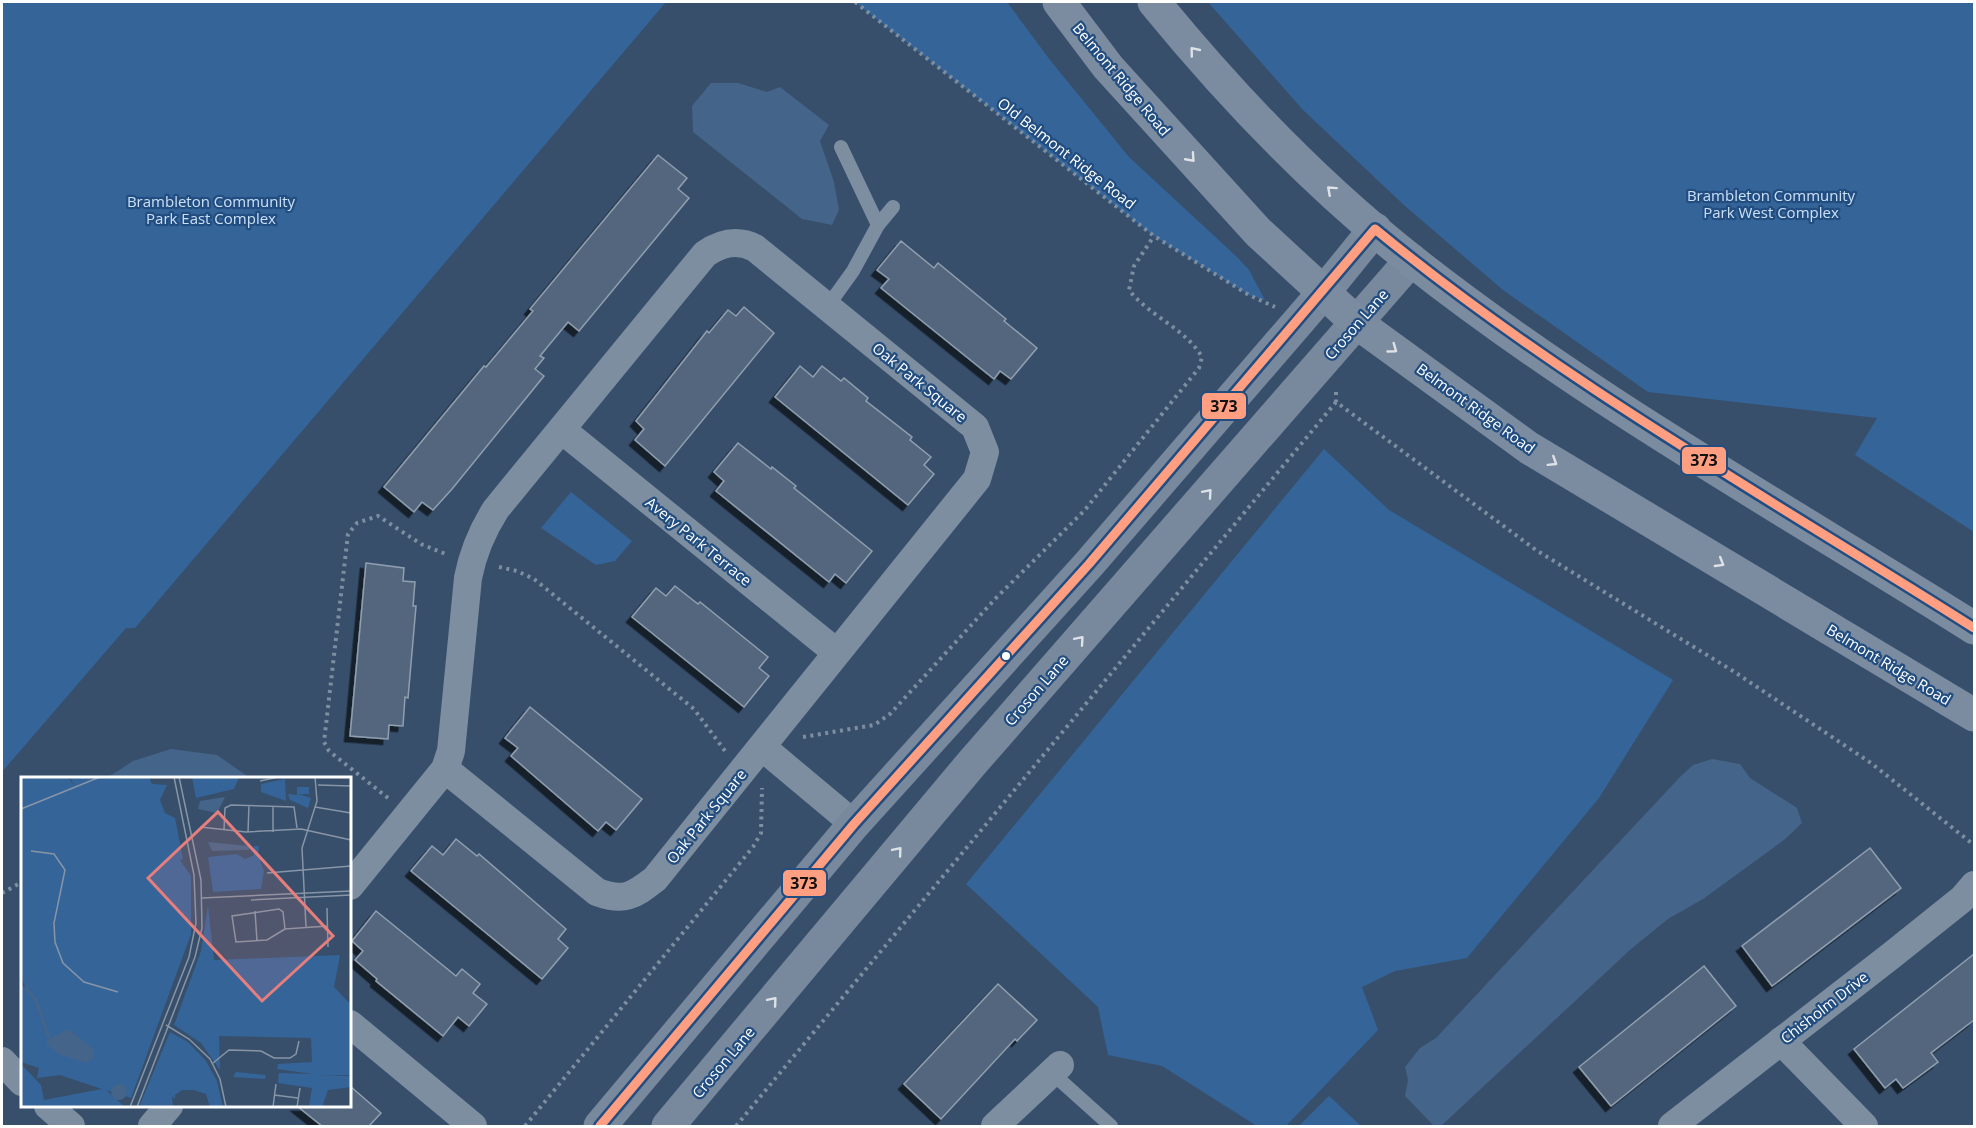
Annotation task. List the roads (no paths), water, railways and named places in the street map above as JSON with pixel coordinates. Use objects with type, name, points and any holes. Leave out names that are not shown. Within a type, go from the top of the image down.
[{"type":"main road","name":"Belmont Ridge Road","points":[[1059,2],[1108,67],[1258,232],[1357,323],[1529,448],[1974,715]]},
{"type":"main road","points":[[1154,2],[1202,62],[1294,156],[1411,260],[1542,356],[1633,418],[1974,628]]},
{"type":"main road","points":[[600,1126],[854,824],[1089,564],[1285,315],[1323,293],[1375,229]]},
{"type":"main road","name":"Croson Lane","points":[[668,1126],[972,763],[1411,260]]},
{"type":"street","name":"Oak Park Square","points":[[351,885],[445,769],[451,751],[472,556],[496,509],[705,254],[717,246],[744,243],[755,248],[975,427],[985,452],[977,479],[836,652],[771,755],[655,879],[637,894],[615,898],[597,892],[445,769]]},
{"type":"street","name":"Avery Park Terrace","points":[[562,430],[836,652]]},
{"type":"street","points":[[771,755],[854,824]]},
{"type":"street","name":"Chisholm Drive","points":[[1672,1126],[1892,955],[1962,899],[1974,885]]},
{"type":"street","points":[[351,1025],[473,1126]]},
{"type":"street","points":[[1780,1041],[1864,1126]]},
{"type":"street","points":[[2,1062],[21,1081]]},
{"type":"street","points":[[995,1126],[1056,1069]]},
{"type":"street","points":[[49,1107],[71,1126]]},
{"type":"street","points":[[152,1126],[168,1107]]},
{"type":"lane","points":[[841,147],[878,225]]},
{"type":"lane","points":[[827,307],[853,271],[878,225],[893,207]]},
{"type":"lane","points":[[1056,1069],[1111,1126]]},
{"type":"park label","name":"Brambleton Community Park West Complex","points":[[1771,204]]},
{"type":"park label","name":"Brambleton Community Park East Complex","points":[[211,210]]}]
